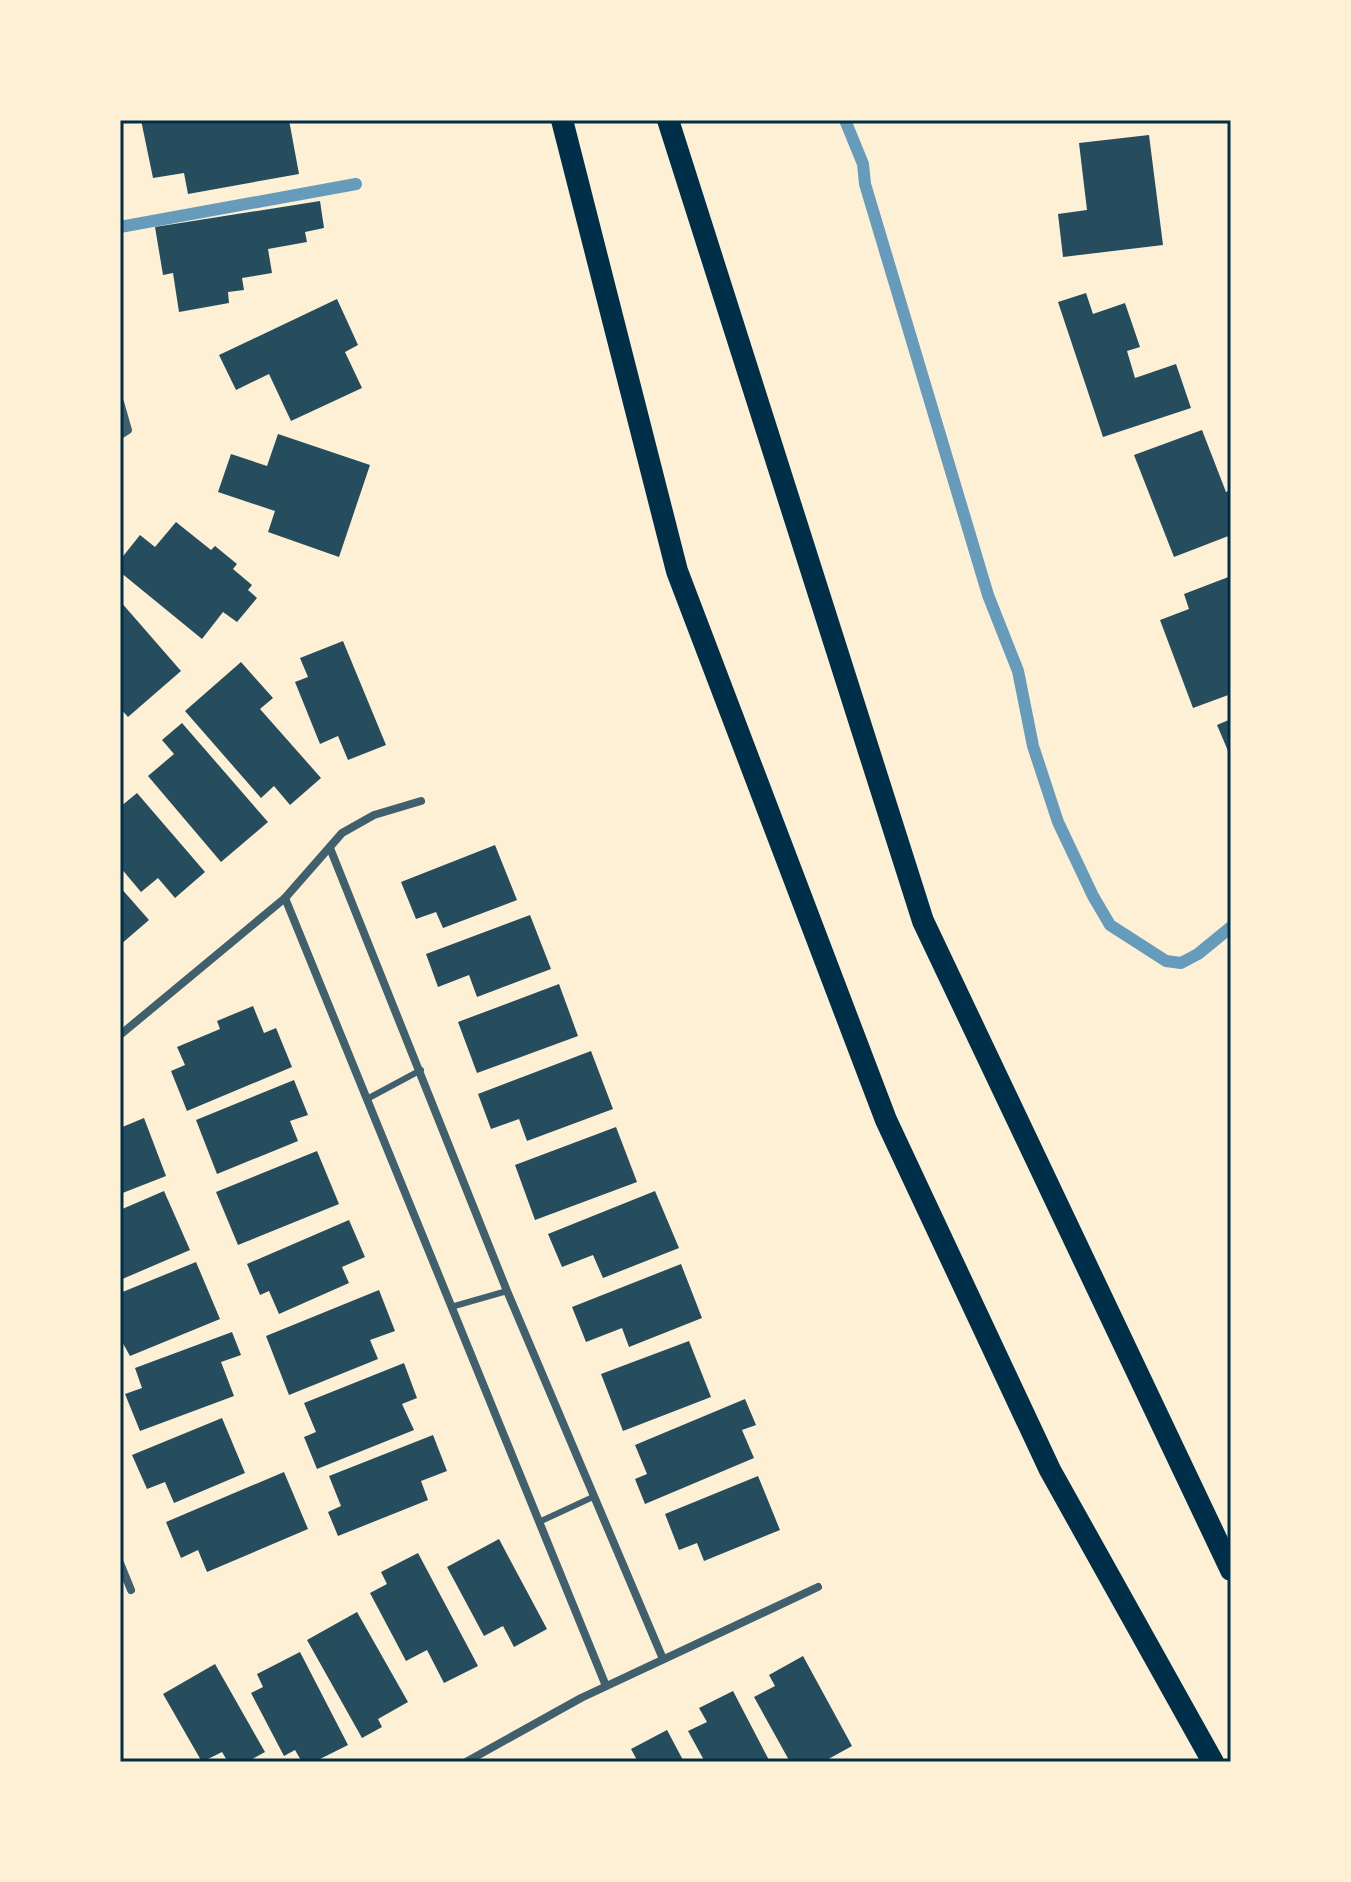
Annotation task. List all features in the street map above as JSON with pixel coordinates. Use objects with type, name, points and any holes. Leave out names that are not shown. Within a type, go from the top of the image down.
[{"type":"highway","points":[[562,120],[677,571],[886,1120],[1050,1470],[1213,1762]]},
{"type":"highway","points":[[668,120],[923,921],[1231,1570]]},
{"type":"street","points":[[120,402],[128,430],[120,435]]},
{"type":"street","points":[[120,1035],[285,898],[342,833],[374,815],[421,801]]},
{"type":"street","points":[[330,848],[507,1291],[663,1659]]},
{"type":"street","points":[[285,898],[606,1686]]},
{"type":"street","points":[[120,1563],[131,1590]]},
{"type":"street","points":[[466,1762],[606,1686],[818,1587]]},
{"type":"lane","points":[[367,1099],[421,1070]]},
{"type":"lane","points":[[451,1307],[507,1291]]},
{"type":"lane","points":[[539,1522],[593,1497]]},
{"type":"building","points":[[141,120],[289,120],[299,174],[188,194],[184,173],[153,178]]},
{"type":"building","points":[[1149,135],[1163,245],[1063,257],[1058,214],[1087,210],[1079,143]]},
{"type":"building","points":[[320,201],[324,228],[305,232],[307,242],[268,249],[272,273],[242,278],[244,290],[228,292],[229,303],[179,312],[173,273],[163,275],[155,227]]},
{"type":"building","points":[[1086,293],[1093,314],[1125,303],[1140,347],[1127,351],[1135,378],[1176,364],[1191,408],[1103,437],[1058,302]]},
{"type":"building","points":[[337,299],[358,345],[345,352],[362,388],[291,421],[269,374],[236,390],[219,355]]},
{"type":"building","points":[[1202,430],[1226,492],[1231,490],[1231,535],[1174,557],[1134,455]]},
{"type":"building","points":[[278,434],[370,465],[339,557],[268,532],[275,511],[218,492],[231,454],[267,466]]},
{"type":"building","points":[[176,522],[211,550],[215,546],[237,564],[233,569],[252,585],[248,590],[257,598],[237,622],[223,612],[202,639],[120,572],[120,560],[140,535],[155,547]]},
{"type":"building","points":[[1231,576],[1231,694],[1193,708],[1160,620],[1189,609],[1184,594]]},
{"type":"building","points":[[120,601],[181,671],[128,717],[120,708]]},
{"type":"building","points":[[343,641],[386,745],[348,760],[338,736],[320,744],[295,682],[308,677],[300,658]]},
{"type":"building","points":[[241,662],[273,698],[260,709],[321,778],[290,805],[274,786],[261,798],[185,711]]},
{"type":"building","points":[[1231,719],[1231,758],[1217,725]]},
{"type":"building","points":[[182,723],[268,822],[221,862],[148,776],[174,754],[162,740]]},
{"type":"building","points":[[137,793],[205,872],[175,898],[158,878],[141,892],[120,867],[120,807]]},
{"type":"building","points":[[495,845],[517,900],[443,928],[436,912],[416,919],[401,882]]},
{"type":"building","points":[[120,887],[149,920],[120,945]]},
{"type":"building","points":[[530,915],[551,969],[477,997],[469,975],[438,987],[426,954]]},
{"type":"building","points":[[559,984],[578,1036],[477,1073],[458,1022]]},
{"type":"building","points":[[253,1006],[264,1033],[276,1028],[292,1067],[187,1111],[171,1071],[185,1065],[177,1047],[220,1029],[217,1021]]},
{"type":"building","points":[[591,1051],[613,1109],[527,1141],[519,1119],[491,1129],[478,1094]]},
{"type":"building","points":[[294,1080],[308,1115],[290,1121],[298,1141],[217,1174],[196,1120]]},
{"type":"building","points":[[144,1118],[166,1176],[120,1194],[120,1128]]},
{"type":"building","points":[[616,1127],[637,1182],[535,1220],[515,1165]]},
{"type":"building","points":[[317,1151],[339,1204],[238,1245],[216,1192]]},
{"type":"building","points":[[164,1191],[190,1250],[120,1280],[120,1210]]},
{"type":"building","points":[[655,1191],[679,1248],[603,1278],[593,1255],[562,1267],[548,1234]]},
{"type":"building","points":[[349,1220],[365,1257],[342,1267],[349,1283],[279,1314],[269,1291],[260,1295],[247,1264]]},
{"type":"building","points":[[196,1262],[220,1319],[130,1356],[120,1338],[120,1293]]},
{"type":"building","points":[[681,1264],[702,1318],[629,1347],[622,1328],[586,1342],[572,1307]]},
{"type":"building","points":[[379,1290],[395,1331],[370,1340],[378,1359],[289,1395],[266,1336]]},
{"type":"building","points":[[232,1332],[241,1355],[221,1362],[234,1396],[140,1431],[125,1394],[142,1388],[135,1368]]},
{"type":"building","points":[[689,1341],[711,1397],[623,1431],[601,1374]]},
{"type":"building","points":[[404,1363],[417,1398],[402,1404],[414,1430],[317,1469],[304,1437],[316,1432],[304,1403]]},
{"type":"building","points":[[745,1399],[756,1425],[742,1430],[754,1458],[645,1504],[635,1479],[647,1474],[635,1445]]},
{"type":"building","points":[[222,1418],[245,1473],[174,1503],[165,1482],[147,1489],[132,1455]]},
{"type":"building","points":[[433,1435],[447,1471],[421,1481],[428,1500],[338,1536],[328,1512],[341,1506],[329,1476]]},
{"type":"building","points":[[284,1472],[308,1529],[207,1572],[198,1550],[181,1558],[166,1522]]},
{"type":"building","points":[[758,1476],[780,1530],[704,1561],[697,1543],[679,1550],[665,1514]]},
{"type":"building","points":[[499,1539],[547,1629],[514,1647],[503,1626],[484,1636],[447,1567]]},
{"type":"building","points":[[418,1553],[478,1666],[444,1683],[427,1650],[406,1661],[370,1593],[387,1584],[381,1572]]},
{"type":"building","points":[[357,1612],[408,1702],[378,1719],[382,1727],[362,1738],[307,1640]]},
{"type":"building","points":[[300,1652],[348,1745],[314,1762],[302,1762],[295,1750],[284,1756],[251,1693],[263,1687],[257,1674]]},
{"type":"building","points":[[803,1656],[852,1746],[823,1762],[790,1762],[754,1697],[775,1686],[769,1675]]},
{"type":"building","points":[[215,1664],[265,1752],[247,1762],[228,1762],[222,1752],[202,1762],[163,1694]]},
{"type":"building","points":[[733,1691],[770,1762],[705,1762],[688,1731],[707,1722],[699,1708]]},
{"type":"building","points":[[667,1730],[684,1762],[638,1762],[631,1749]]},
{"type":"waterway","points":[[845,120],[863,164],[865,184],[988,595],[1018,671],[1033,746],[1058,822],[1093,896],[1110,925],[1166,961],[1181,963],[1198,954],[1231,927]]},
{"type":"waterway","points":[[120,227],[356,184]]}]
